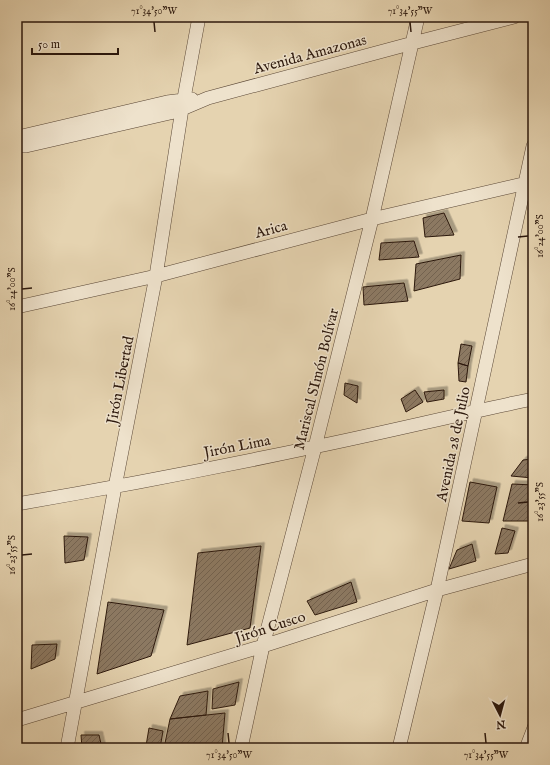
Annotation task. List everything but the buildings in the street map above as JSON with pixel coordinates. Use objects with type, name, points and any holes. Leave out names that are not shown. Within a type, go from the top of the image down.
[{"type":"street","name":"Jirón Libertad","points":[[67,748],[156,276],[183,104],[199,17]]},
{"type":"street","name":"Mariscal SImón Bolívar","points":[[241,748],[263,646],[372,219],[418,17]]},
{"type":"street","name":"Avenida Amazonas","points":[[17,146],[34,144],[514,17]]},
{"type":"street","name":"Avenida Amazonas","points":[[17,139],[22,136],[144,107],[183,104]]},
{"type":"street","name":"Avenida 28 de Julio","points":[[399,748],[438,590],[529,182],[533,146]]},
{"type":"street","name":"Arica","points":[[17,307],[156,276],[372,219],[529,182]]},
{"type":"street","name":"Jirón Lima","points":[[17,504],[115,487],[315,447],[477,410],[533,399]]},
{"type":"street","name":"Jirón Cusco","points":[[17,720],[263,646],[438,590],[533,564]]},
{"type":"lane","points":[[523,748],[533,722]]}]
